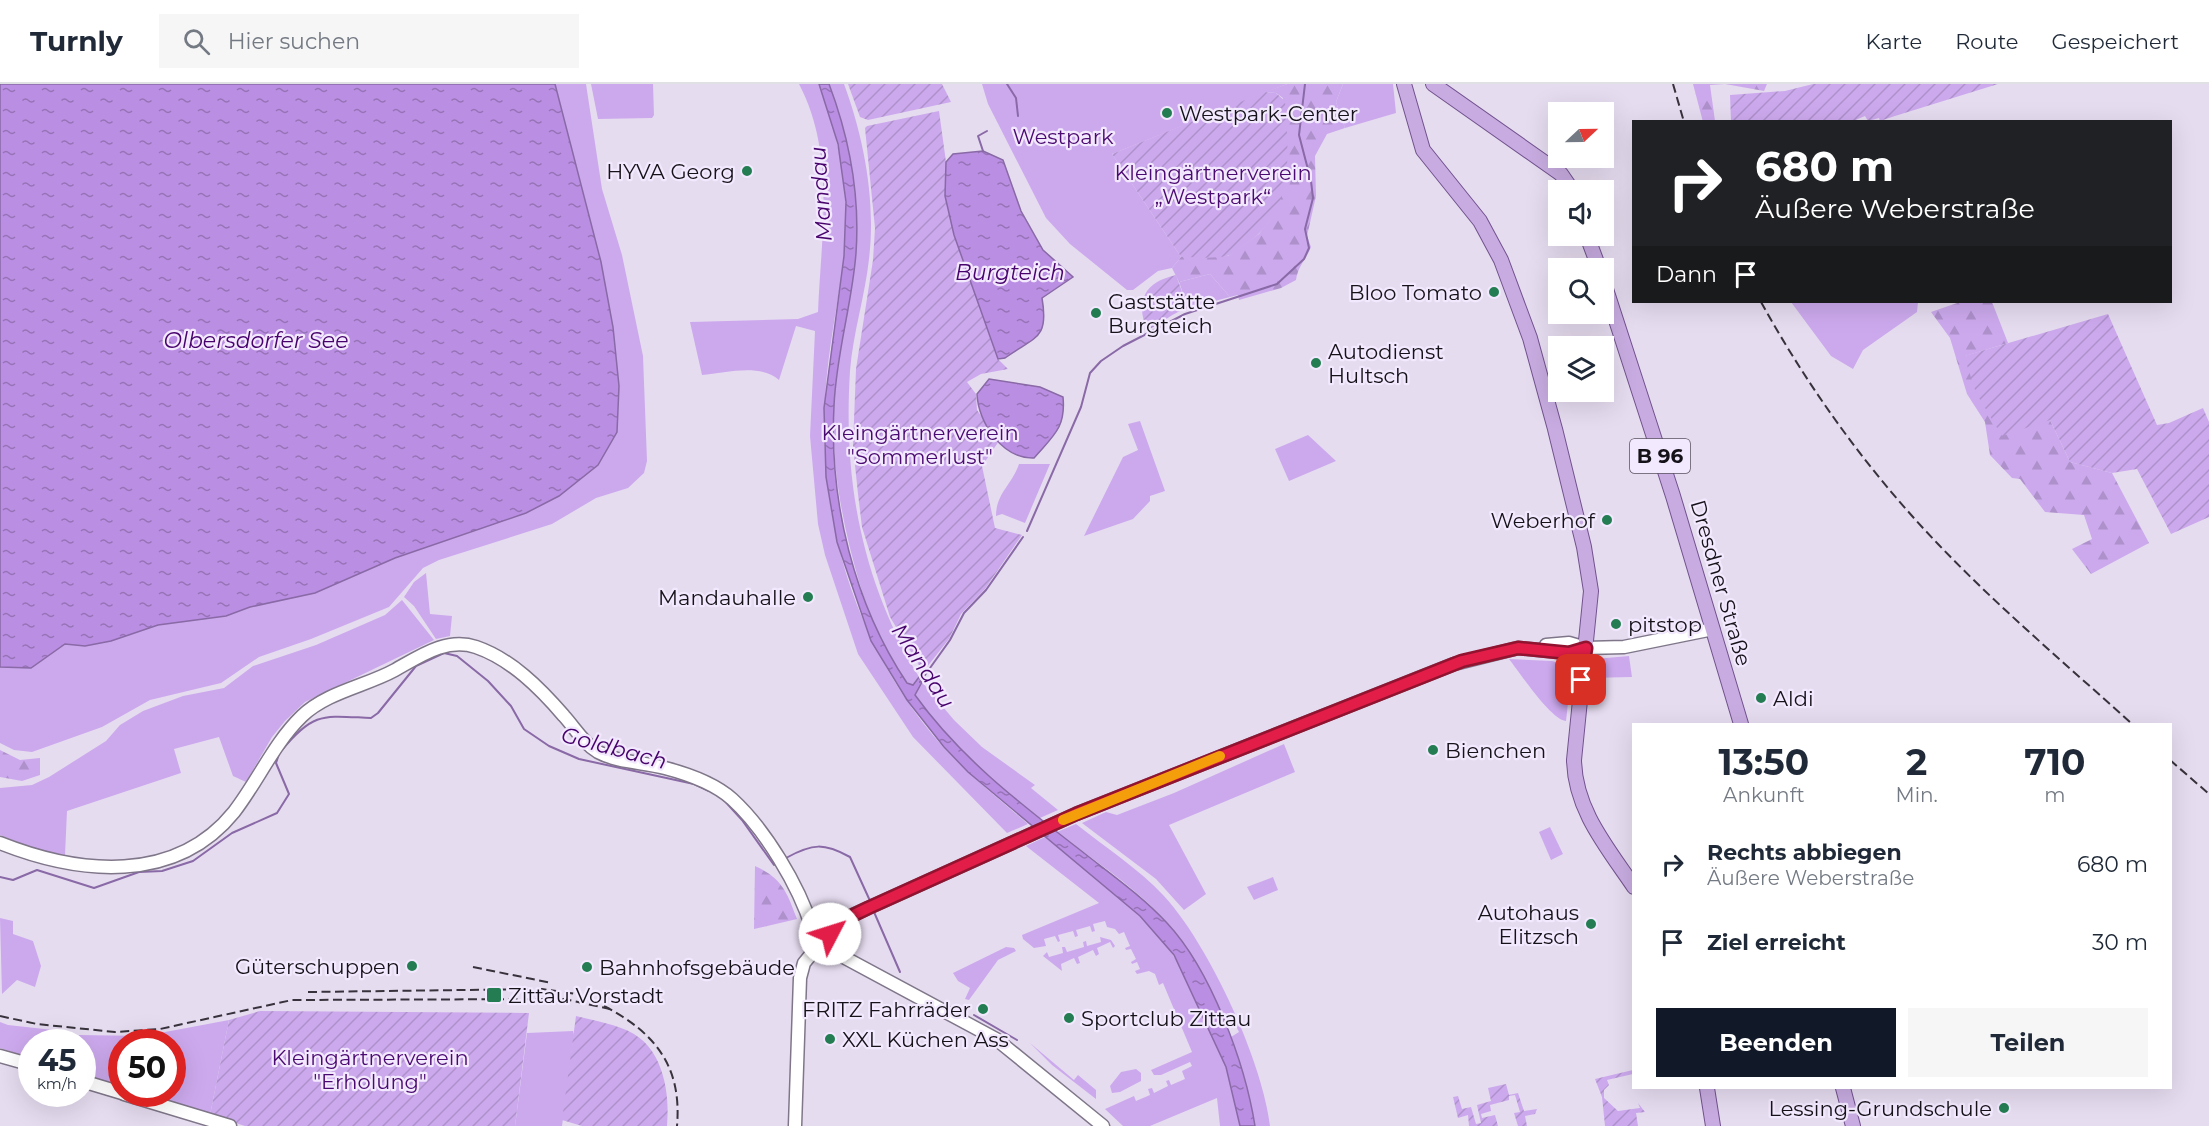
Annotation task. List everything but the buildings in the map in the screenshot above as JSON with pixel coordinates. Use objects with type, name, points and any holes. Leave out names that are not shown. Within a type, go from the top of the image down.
[{"type":"main road","points":[[1433,84],[1561,174],[1565,180]]},
{"type":"main road","points":[[1406,86],[1423,150],[1440,174],[1468,204],[1489,236],[1501,260],[1530,338],[1589,570],[1591,608],[1574,760],[1575,785],[1587,816],[1632,884]]},
{"type":"main road","name":"Dresdner Straße","points":[[1614,314],[1673,496],[1741,723]]},
{"type":"main road","points":[[1707,1089],[1713,1126]]},
{"type":"main road","points":[[1843,1089],[1853,1126]]},
{"type":"street","points":[[795,1126],[800,978],[820,935],[871,906],[1068,817],[1447,666],[1518,648],[1569,653],[1586,648],[1654,642],[1713,629]]},
{"type":"street","points":[[0,843],[61,863],[83,866],[143,865],[175,858],[200,843],[233,813],[283,738],[304,714],[322,702],[391,672],[431,650],[449,645],[469,645],[496,656],[514,667],[544,694],[598,752],[609,758],[664,767],[698,778],[732,799],[748,817],[780,862],[820,935],[835,954],[996,1039],[1103,1126]]},
{"type":"street","points":[[0,1056],[18,1061]]},
{"type":"street","points":[[168,1107],[230,1126]]},
{"type":"green space","points":[[555,84],[586,84],[602,189],[622,255],[643,356],[647,461],[644,473],[628,488],[596,498],[552,524],[439,560],[423,568],[389,607],[311,639],[259,657],[221,683],[150,700],[102,727],[32,752],[14,750],[0,743],[0,667],[31,668],[65,644],[85,646],[158,625],[226,616],[250,607],[315,593],[395,558],[526,513],[617,432],[617,387],[607,299]]},
{"type":"green space","points":[[591,84],[653,84],[654,115],[652,118],[598,119]]},
{"type":"green space","points":[[799,84],[819,84],[833,126],[845,191],[846,235],[827,374],[824,425],[827,475],[834,525],[846,573],[863,620],[885,666],[912,708],[954,758],[1028,824],[1007,833],[913,737],[858,654],[825,555],[818,524],[810,436],[815,331],[796,326],[779,380],[771,375],[752,370],[702,375],[690,322],[798,319],[818,312],[824,196],[822,167],[811,111]]},
{"type":"green space","points":[[829,84],[844,84],[851,105],[867,170],[871,215],[867,273],[850,371],[850,452],[854,491],[860,530],[870,567],[899,641],[919,677],[911,686],[886,652],[869,611],[848,541],[836,474],[835,387],[854,272],[857,232],[852,167]]},
{"type":"green space","points":[[848,84],[942,84],[951,102],[868,120],[860,117]]},
{"type":"green space","name":"Westpark","points":[[982,84],[1287,84],[1112,154],[1181,257],[1172,268],[1158,271],[1133,290],[1127,290],[1070,244],[1046,218],[988,104]]},
{"type":"green space","points":[[1287,84],[1343,84],[1336,102],[1345,128],[1327,134],[1315,156],[1316,196],[1307,236],[1311,247],[1298,271],[1296,280],[1281,288],[1239,300],[1238,295],[1230,297],[1210,274],[1179,282],[1172,268],[1181,257],[1228,256],[1259,234],[1270,220],[1283,98],[1276,93],[1265,92]]},
{"type":"green space","points":[[1343,84],[1393,84],[1396,113],[1345,128],[1336,102]]},
{"type":"green space","points":[[1693,84],[1725,84],[1710,85],[1715,120],[1702,120]]},
{"type":"green space","points":[[1725,84],[1767,84],[1764,91]]},
{"type":"green space","points":[[1813,84],[1998,84],[1883,120],[1879,118],[1867,120],[1865,116],[1856,120],[1731,120],[1730,95],[1785,91]]},
{"type":"green space","name":"Kleingärtnerverein „Westpark“","points":[[1265,92],[1276,93],[1285,101],[1286,177],[1275,212],[1265,228],[1230,255],[1181,257],[1112,154]]},
{"type":"green space","name":"Kleingärtnerverein \"Sommerlust\"","points":[[939,111],[946,162],[945,196],[954,235],[998,359],[1008,369],[981,374],[967,382],[976,394],[977,410],[999,441],[982,466],[995,528],[1022,535],[985,589],[961,614],[949,639],[923,672],[890,617],[862,527],[853,446],[856,369],[873,260],[875,228],[865,128]]},
{"type":"green space","points":[[1210,274],[1230,297],[1188,308],[1179,282]]},
{"type":"green space","points":[[1176,275],[1188,308],[1147,330],[1142,310],[1145,294],[1157,282]]},
{"type":"green space","points":[[1792,303],[1918,303],[1917,312],[1863,350],[1853,369],[1831,356]]},
{"type":"green space","points":[[1957,303],[1992,303],[2008,343],[1965,356],[2050,420],[2070,462],[2112,473],[2149,543],[2091,574],[2072,549],[2092,539],[2084,515],[2045,512],[2020,479],[2012,478],[1990,455],[1985,422],[1967,394],[1950,338],[1931,312]]},
{"type":"green space","points":[[2108,314],[2157,425],[2169,423],[2203,408],[2209,422],[2209,517],[2171,534],[2137,469],[2112,473],[2070,462],[2050,420],[2002,436],[1976,393],[1964,356]]},
{"type":"green space","points":[[1140,421],[1165,491],[1150,496],[1150,501],[1133,519],[1084,536],[1123,457],[1138,450],[1128,424]]},
{"type":"green space","points":[[1308,435],[1336,461],[1289,481],[1275,449]]},
{"type":"green space","points":[[1019,464],[1050,464],[1025,523],[1002,514],[996,516],[1001,495]]},
{"type":"green space","points":[[426,573],[430,614],[452,616],[450,636],[436,639],[414,606],[404,597],[414,582]]},
{"type":"green space","points":[[402,600],[434,640],[305,702],[272,737],[246,782],[233,776],[219,737],[174,749],[181,773],[67,811],[65,855],[35,849],[0,835],[0,788],[32,785],[49,777],[106,741],[120,725],[143,711],[183,696],[224,688],[253,666],[316,645],[385,615]]},
{"type":"green space","points":[[1629,656],[1632,677],[1588,678],[1591,661]]},
{"type":"green space","points":[[1509,659],[1552,661],[1565,665],[1571,676],[1566,721],[1560,719],[1544,705]]},
{"type":"green space","points":[[922,682],[954,720],[982,747],[1035,785],[1031,788],[1058,810],[1040,818],[957,746],[915,695]]},
{"type":"green space","points":[[1284,744],[1295,772],[1169,825],[1206,894],[1184,910],[1156,879],[1082,823],[1106,812],[1117,815],[1174,793]]},
{"type":"green space","points":[[0,750],[20,760],[40,758],[40,775],[22,781],[0,777]]},
{"type":"green space","points":[[1076,824],[1133,867],[1154,886],[1181,917],[1198,943],[1245,1037],[1265,1099],[1270,1126],[1255,1126],[1243,1073],[1231,1037],[1239,1032],[1235,1024],[1224,1022],[1193,960],[1170,926],[1158,913],[1130,888],[1057,832]]},
{"type":"green space","points":[[1550,827],[1563,854],[1551,860],[1539,832]]},
{"type":"green space","points":[[1045,837],[1133,909],[1159,936],[1173,955],[1199,1000],[1221,1052],[1236,1103],[1240,1126],[1220,1126],[1217,1098],[1150,1126],[1123,1126],[1105,1109],[1134,1096],[1136,1101],[1150,1095],[1148,1089],[1152,1088],[1154,1093],[1168,1086],[1166,1081],[1169,1080],[1171,1085],[1185,1079],[1182,1071],[1192,1066],[1190,1062],[1161,1075],[1154,1075],[1151,1070],[1192,1052],[1163,983],[1159,985],[1155,974],[1149,971],[1137,974],[1135,971],[1140,969],[1137,962],[1132,964],[1131,962],[1136,959],[1131,949],[1126,950],[1125,948],[1130,946],[1124,932],[1119,934],[1115,929],[1107,927],[1105,921],[1093,924],[1095,931],[1092,932],[1090,926],[1076,930],[1078,936],[1075,937],[1073,931],[1058,935],[1060,941],[1058,942],[1055,936],[1044,939],[1046,946],[1034,948],[1023,939],[1022,935],[1099,903],[1026,846]]},
{"type":"green space","points":[[755,866],[778,881],[797,919],[754,929]]},
{"type":"green space","points":[[1273,877],[1278,890],[1254,900],[1247,887]]},
{"type":"green space","points":[[0,918],[13,921],[13,934],[33,941],[41,966],[35,987],[17,980],[2,994]]},
{"type":"green space","points":[[1100,937],[1111,940],[1115,946],[1113,948],[1110,942],[1097,948],[1099,954],[1096,956],[1093,950],[1078,957],[1080,963],[1077,964],[1074,958],[1061,964],[1062,971],[1043,956],[1047,952],[1049,957],[1063,953],[1062,947],[1065,947],[1067,952],[1084,947],[1083,942],[1086,941],[1087,946],[1101,942]]},
{"type":"green space","points":[[1006,947],[1014,948],[1016,951],[998,960],[969,1000],[965,999],[970,988],[958,981],[953,973]]},
{"type":"green space","name":"Kleingärtnerverein \"Erholung\"","points":[[260,1011],[529,1013],[515,1126],[245,1126],[210,1115],[229,1020]]},
{"type":"green space","points":[[576,1016],[613,1025],[634,1034],[644,1042],[652,1052],[663,1075],[666,1088],[667,1126],[582,1126],[562,1120]]},
{"type":"green space","points":[[229,1020],[210,1115],[184,1107],[186,1029],[181,1029]]},
{"type":"green space","points":[[0,1022],[44,1029],[18,1029],[18,1054],[0,1048]]},
{"type":"green space","points":[[573,1031],[562,1126],[515,1126],[527,1033]]},
{"type":"green space","points":[[96,1035],[108,1035],[108,1083],[96,1078]]},
{"type":"green space","points":[[1030,1043],[1074,1080],[1078,1075],[1096,1090],[1096,1099],[1052,1065]]},
{"type":"green space","points":[[1136,1069],[1141,1073],[1141,1081],[1120,1092],[1112,1093],[1110,1086],[1121,1072]]},
{"type":"green space","points":[[1632,1070],[1632,1074],[1607,1080],[1609,1085],[1604,1090],[1604,1098],[1618,1111],[1640,1108],[1638,1103],[1645,1112],[1636,1113],[1638,1126],[1605,1126],[1602,1097],[1595,1079]]},
{"type":"green space","points":[[1506,1084],[1509,1095],[1518,1093],[1524,1111],[1537,1109],[1535,1114],[1525,1116],[1527,1126],[1518,1126],[1514,1113],[1520,1112],[1515,1095],[1509,1096],[1509,1100],[1490,1105],[1491,1111],[1481,1114],[1482,1118],[1495,1115],[1498,1126],[1469,1126],[1468,1115],[1458,1118],[1453,1097],[1458,1096],[1462,1109],[1471,1107],[1476,1124],[1481,1123],[1477,1105],[1491,1101],[1488,1088]]},
{"type":"water","name":"Olbersdorfer See","points":[[0,84],[555,84],[601,262],[613,327],[619,386],[617,432],[598,465],[559,496],[526,513],[395,558],[315,593],[250,607],[226,616],[158,625],[111,641],[85,646],[65,644],[31,668],[0,667]]},
{"type":"water","points":[[819,84],[829,84],[852,167],[856,210],[856,253],[835,387],[834,442],[841,515],[859,586],[873,620],[888,652],[907,683],[913,685],[919,677],[922,682],[915,695],[952,740],[1015,799],[1148,904],[1183,943],[1212,991],[1224,1019],[1243,1074],[1255,1126],[1240,1126],[1226,1067],[1174,955],[1140,916],[968,772],[944,747],[907,700],[871,641],[837,542],[826,477],[824,408],[844,256],[846,202],[838,144]]},
{"type":"water","name":"Burgteich","points":[[983,151],[1003,160],[1021,211],[1043,250],[1073,277],[1042,298],[1044,322],[1038,335],[1005,358],[998,359],[954,235],[945,196],[946,162],[953,154]]},
{"type":"water","points":[[989,379],[1040,387],[1063,397],[1062,417],[1057,431],[1034,458],[1022,457],[1002,446],[987,427],[978,405],[977,394]]},
{"type":"waterway","points":[[1007,84],[1016,98],[1018,116]]},
{"type":"waterway","points":[[1027,531],[1081,407],[1090,373],[1101,361],[1123,346],[1185,314],[1277,284],[1304,259],[1309,248],[1305,229],[1313,198],[1299,135],[1305,84]]},
{"type":"waterway","points":[[983,151],[978,136],[987,131]]},
{"type":"waterway","name":"Mandau","points":[[920,682],[950,640],[964,613],[986,590],[1023,537]]},
{"type":"waterway","name":"Goldbach","points":[[282,750],[293,737],[312,722],[331,717],[371,718],[378,713],[416,666],[444,653],[457,656],[488,681],[511,706],[524,729],[549,746],[579,759],[694,784],[709,791]]},
{"type":"waterway","name":"Goldbach","points":[[0,877],[13,880],[37,870],[94,888],[139,872],[162,871],[193,861],[232,833],[277,813],[289,794],[276,763],[279,754]]},
{"type":"waterway","name":"Goldbach","points":[[722,798],[742,820],[774,865]]},
{"type":"waterway","name":"Goldbach","points":[[786,858],[811,847],[833,849],[850,857],[871,903]]},
{"type":"waterway","name":"Goldbach","points":[[874,912],[900,972]]},
{"type":"waterway","name":"Goldbach","points":[[974,1015],[1017,1040]]},
{"type":"railway","points":[[1673,84],[1683,120]]},
{"type":"railway","points":[[1762,303],[1820,398],[1888,488],[1938,544],[1985,591],[2131,723]]},
{"type":"railway","points":[[2172,762],[2209,794]]},
{"type":"railway","points":[[473,967],[552,983]]},
{"type":"railway","points":[[308,992],[542,989],[577,994]]},
{"type":"railway","points":[[0,1016],[37,1024],[115,1032],[160,1029],[292,1000],[564,999],[610,1009]]},
{"type":"railway","points":[[604,1006],[638,1028],[662,1054],[675,1086],[677,1126]]},
{"type":"slow traffic","points":[[1063,820],[1220,756]]},
{"type":"place","name":"Westpark-Center","points":[[1167,113]]},
{"type":"place","name":"HYVA Georg","points":[[747,171]]},
{"type":"place","name":"Bloo Tomato","points":[[1494,292]]},
{"type":"place","name":"Gaststätte Burgteich","points":[[1096,313]]},
{"type":"place","name":"Autodienst Hultsch","points":[[1316,363]]},
{"type":"place","name":"Weberhof","points":[[1607,520]]},
{"type":"place","name":"Mandauhalle","points":[[808,597]]},
{"type":"place","name":"pitstop","points":[[1616,624]]},
{"type":"place","name":"Aldi","points":[[1761,698]]},
{"type":"place","name":"Bienchen","points":[[1433,750]]},
{"type":"place","name":"Autohaus Elitzsch","points":[[1591,924]]},
{"type":"place","name":"Güterschuppen","points":[[412,966]]},
{"type":"place","name":"Bahnhofsgebäude","points":[[587,967]]},
{"type":"place","name":"Zittau Vorstadt","points":[[494,995]]},
{"type":"place","name":"FRITZ Fahrräder","points":[[983,1009]]},
{"type":"place","name":"Sportclub Zittau","points":[[1069,1018]]},
{"type":"place","name":"XXL Küchen Ass","points":[[830,1039]]},
{"type":"place","name":"Lessing-Grundschule","points":[[2004,1108]]},
{"type":"route","points":[[830,934],[829,931],[837,923],[1076,814],[1447,666],[1518,648],[1569,653],[1586,648],[1581,680]]}]
